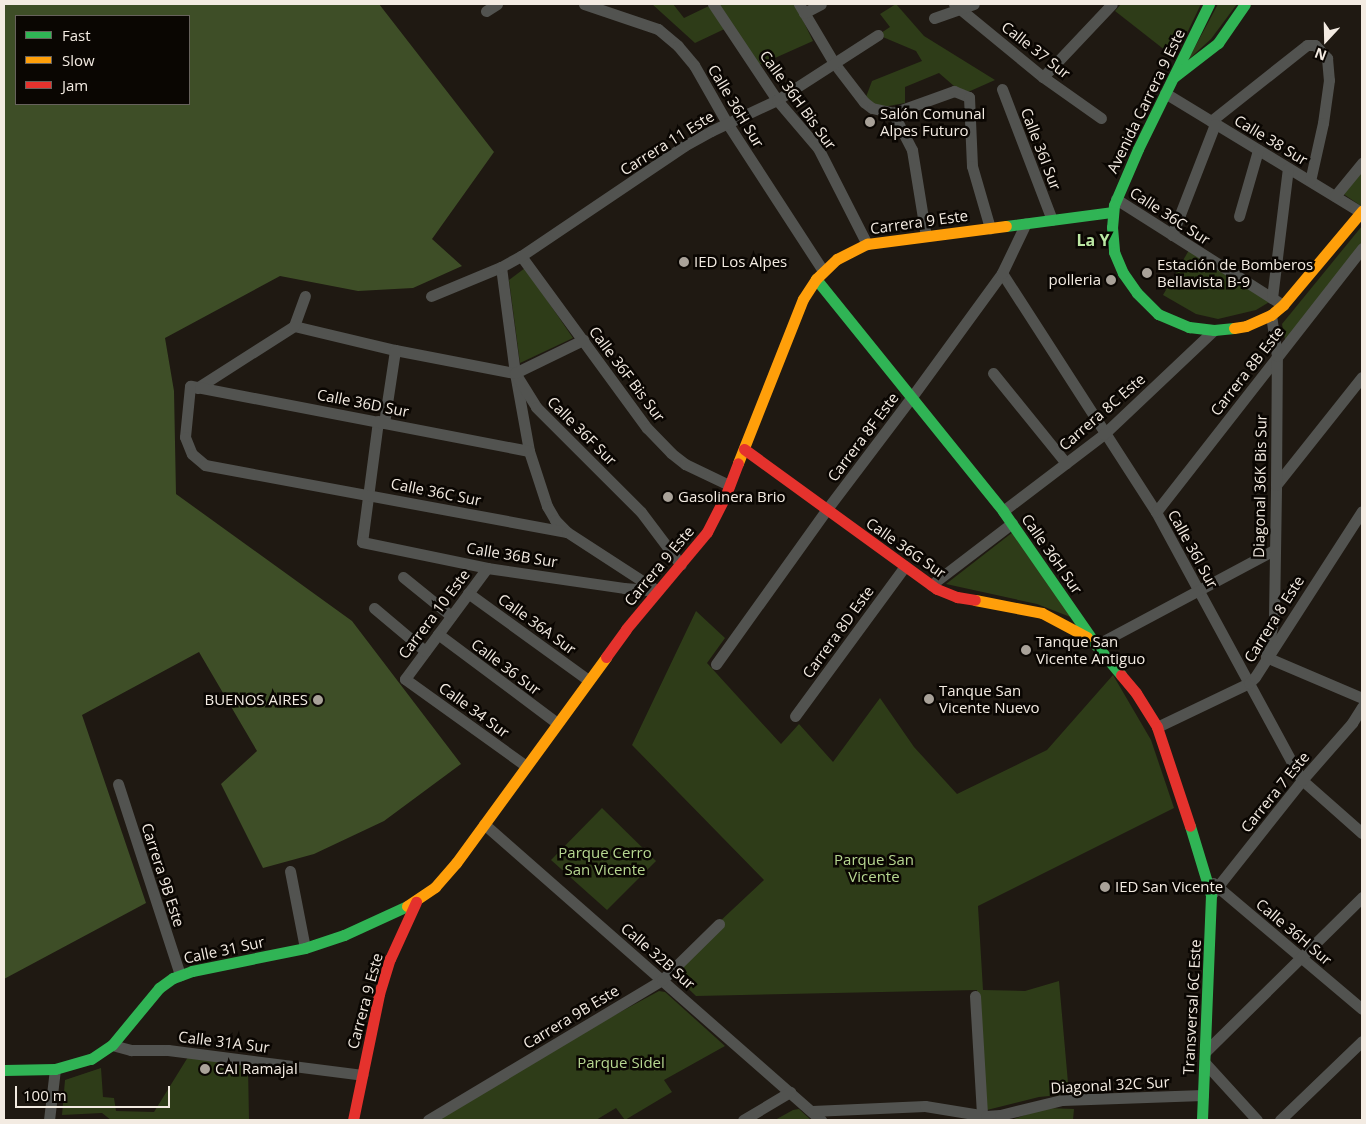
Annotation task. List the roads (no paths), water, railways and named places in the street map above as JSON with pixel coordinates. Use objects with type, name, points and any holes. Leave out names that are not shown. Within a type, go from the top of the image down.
[{"type":"main road","name":"Avenida Carrera 9 Este","points":[[1209,4],[1116,199],[1113,212],[1114,252],[1123,273],[1137,293],[1158,314],[1172,322],[1189,327],[1214,330],[1246,326],[1271,315],[1283,305],[1362,212]]},
{"type":"main road","points":[[1229,4],[1244,5]]},
{"type":"main road","points":[[1173,78],[1218,43],[1244,5]]},
{"type":"main road","name":"Carrera 9 Este","points":[[353,1120],[376,1006],[387,969],[416,902],[446,876],[626,629],[707,532],[730,485],[804,299],[819,275],[846,253],[866,244],[1113,212]]},
{"type":"main road","name":"Calle 36H Sur","points":[[819,275],[912,398],[1012,523],[1096,645],[1124,677],[1157,727],[1177,781],[1207,877],[1215,892]]},
{"type":"main road","name":"Calle 36G Sur","points":[[744,449],[931,585],[958,597],[1042,613],[1076,630],[1096,645]]},
{"type":"main road","name":"Transversal 6C Este","points":[[1202,1120],[1215,892]]},
{"type":"main road","name":"Calle 31 Sur","points":[[4,1070],[55,1069],[86,1061],[112,1045],[159,988],[180,975],[305,948],[362,929],[416,902]]},
{"type":"street","points":[[486,11],[497,4]]},
{"type":"street","name":"Calle 36H Sur","points":[[584,4],[658,29],[694,65],[819,275]]},
{"type":"street","name":"Calle 36H Bis Sur","points":[[713,4],[777,100],[818,148],[866,244]]},
{"type":"street","points":[[821,4],[802,8],[834,63],[864,102],[877,110],[893,113],[954,91],[965,94],[970,104],[972,166],[990,228]]},
{"type":"street","points":[[934,18],[957,6],[974,4]]},
{"type":"street","points":[[1044,77],[1108,8],[1095,4]]},
{"type":"street","name":"Calle 37 Sur","points":[[957,6],[1044,77],[1101,118]]},
{"type":"street","name":"Carrera 11 Este","points":[[432,296],[501,268],[684,146],[727,123],[777,100],[878,35]]},
{"type":"street","points":[[1172,235],[1213,123],[1307,46],[1315,45],[1327,58],[1329,80],[1323,123],[1310,181]]},
{"type":"street","name":"Calle 36I Sur","points":[[1002,89],[1052,220]]},
{"type":"street","name":"Calle 38 Sur","points":[[1165,93],[1362,212]]},
{"type":"street","points":[[893,113],[912,150],[926,236]]},
{"type":"street","points":[[1239,216],[1258,150]]},
{"type":"street","points":[[1335,196],[1362,163]]},
{"type":"street","points":[[1272,298],[1288,168]]},
{"type":"street","name":"Calle 36C Sur","points":[[1116,199],[1283,305]]},
{"type":"street","name":"Carrera 8F Este","points":[[716,664],[827,509],[912,398],[1002,272],[1026,223]]},
{"type":"street","name":"Carrera 8B Este","points":[[1156,512],[1362,248]]},
{"type":"street","name":"Calle 36F Bis Sur","points":[[521,256],[633,411],[670,453],[685,464],[730,485]]},
{"type":"street","points":[[501,268],[515,373],[530,451],[547,506],[555,520],[567,532]]},
{"type":"street","name":"Calle 36I Sur","points":[[1002,272],[1104,434],[1156,512],[1302,780],[1362,833]]},
{"type":"street","points":[[194,387],[294,326],[305,296]]},
{"type":"street","name":"Diagonal 36K Bis Sur","points":[[1266,658],[1274,617],[1276,485],[1277,356],[1271,315]]},
{"type":"street","points":[[294,326],[395,350],[515,373],[583,340]]},
{"type":"street","name":"Carrera 8C Este","points":[[1003,511],[1104,434],[1214,330]]},
{"type":"street","points":[[368,495],[395,350]]},
{"type":"street","name":"Calle 36F Sur","points":[[515,373],[536,407],[641,512],[681,565]]},
{"type":"street","points":[[993,373],[1066,463]]},
{"type":"street","points":[[1276,485],[1362,377]]},
{"type":"street","name":"Calle 36C Sur","points":[[194,387],[185,438],[189,449],[196,458],[211,467],[567,532],[658,591]]},
{"type":"street","name":"Calle 36D Sur","points":[[194,387],[530,451]]},
{"type":"street","name":"Calle 36B Sur","points":[[368,495],[362,542],[487,568],[624,588],[658,591]]},
{"type":"street","name":"Carrera 8 Este","points":[[1157,727],[1249,683],[1362,510]]},
{"type":"street","points":[[931,585],[1012,523]]},
{"type":"street","points":[[1096,645],[1198,588],[1274,550]]},
{"type":"street","name":"Carrera 8D Este","points":[[795,716],[905,566]]},
{"type":"street","name":"Carrera 10 Este","points":[[405,679],[487,568]]},
{"type":"street","points":[[404,577],[451,616]]},
{"type":"street","name":"Calle 36A Sur","points":[[468,593],[588,680]]},
{"type":"street","points":[[374,608],[425,652]]},
{"type":"street","name":"Calle 36 Sur","points":[[438,634],[557,724]]},
{"type":"street","points":[[1266,658],[1362,698]]},
{"type":"street","name":"Calle 34 Sur","points":[[405,679],[526,766]]},
{"type":"street","name":"Carrera 7 Este","points":[[1215,892],[1302,780],[1344,733],[1362,707]]},
{"type":"street","name":"Carrera 9B Este","points":[[118,784],[180,975]]},
{"type":"street","name":"Calle 32B Sur","points":[[484,824],[812,1112]]},
{"type":"street","points":[[290,871],[305,948]]},
{"type":"street","name":"Calle 36H Sur","points":[[1215,892],[1300,957],[1362,1009]]},
{"type":"street","points":[[1257,1120],[1205,1057],[1300,957],[1362,897]]},
{"type":"street","name":"Carrera 9B Este","points":[[428,1120],[662,980],[719,924]]},
{"type":"street","points":[[974,996],[982,1115]]},
{"type":"street","points":[[1280,1120],[1362,1041]]},
{"type":"street","name":"Calle 31A Sur","points":[[112,1045],[131,1050],[168,1050],[362,1075]]},
{"type":"street","points":[[49,1120],[55,1069]]},
{"type":"street","points":[[743,1120],[790,1092]]},
{"type":"street","name":"Diagonal 32C Sur","points":[[812,1112],[925,1106],[982,1115],[1000,1115],[1062,1100],[1203,1095]]},
{"type":"street","points":[[812,1112],[821,1120]]},
{"type":"place","name":"Salón Comunal Alpes Futuro","points":[[870,122]]},
{"type":"place","name":"IED Los Alpes","points":[[684,262]]},
{"type":"place","name":"Estación de Bomberos Bellavista B-9","points":[[1147,273]]},
{"type":"place","name":"polleria","points":[[1111,280]]},
{"type":"place","name":"Gasolinera Brio","points":[[668,497]]},
{"type":"place","name":"Tanque San Vicente Antiguo","points":[[1026,650]]},
{"type":"place","name":"Tanque San Vicente Nuevo","points":[[929,699]]},
{"type":"place","name":"BUENOS AIRES","points":[[318,700]]},
{"type":"place","name":"IED San Vicente","points":[[1105,887]]},
{"type":"place","name":"CAI Ramajal","points":[[205,1069]]},
{"type":"district","name":"La Y","points":[[1093,240]]},
{"type":"park label","name":"Parque Cerro San Vicente","points":[[605,860]]},
{"type":"park label","name":"Parque San Vicente","points":[[874,868]]},
{"type":"park label","name":"Parque Sidel","points":[[621,1063]]}]
